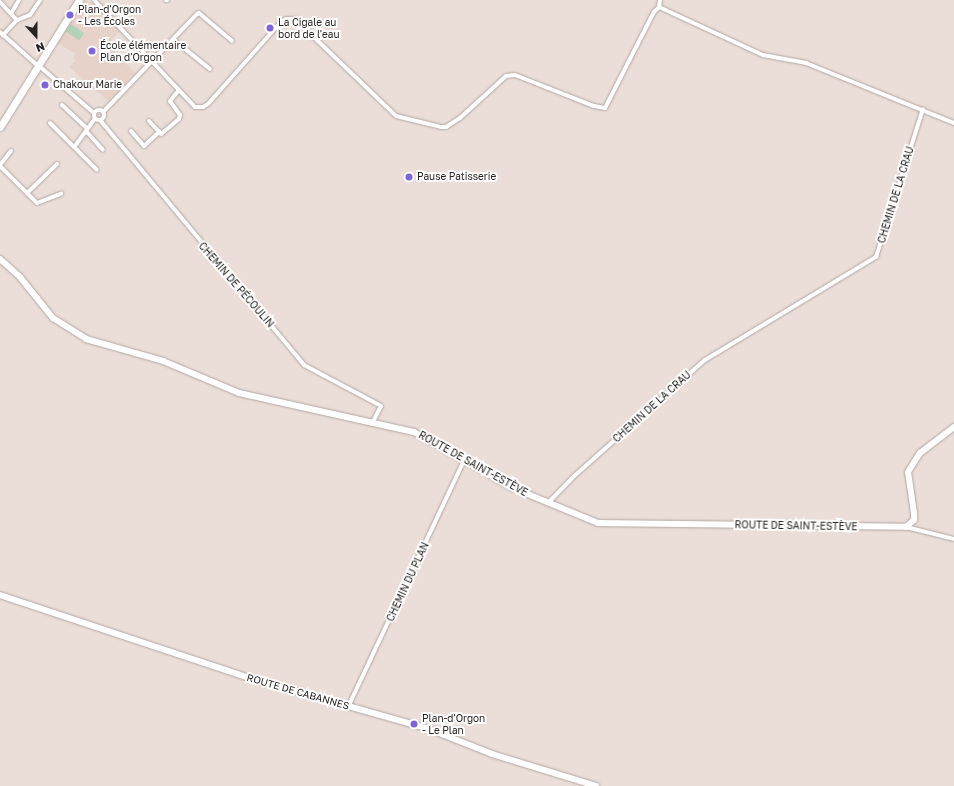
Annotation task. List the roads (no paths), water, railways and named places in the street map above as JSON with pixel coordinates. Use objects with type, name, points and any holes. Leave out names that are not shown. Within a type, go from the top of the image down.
[{"type":"main road","points":[[38,65],[41,55],[76,0]]},
{"type":"main road","points":[[0,127],[79,0]]},
{"type":"street","points":[[12,12],[19,0]]},
{"type":"street","points":[[40,0],[30,15],[17,20],[2,34],[94,112],[95,118],[75,146]]},
{"type":"street","points":[[94,0],[154,61],[195,107],[203,107],[280,23],[291,18],[302,22],[396,116],[403,119],[446,127],[460,118],[506,76],[515,75],[594,106],[605,108],[654,12],[660,7]]},
{"type":"street","points":[[660,0],[660,7]]},
{"type":"street","points":[[0,2],[12,12],[17,20]]},
{"type":"street","points":[[660,7],[763,55],[806,63],[923,109],[954,123]]},
{"type":"street","points":[[100,120],[103,117],[103,112],[199,13],[232,41]]},
{"type":"street","points":[[174,40],[210,69]]},
{"type":"street","points":[[131,131],[144,146],[159,132],[161,134],[179,119],[180,115],[170,99],[179,90]]},
{"type":"street","points":[[62,105],[87,130],[103,150]]},
{"type":"street","name":"CHEMIN DE LA CRAU","points":[[548,503],[578,473],[706,360],[876,257],[923,109]]},
{"type":"street","points":[[94,112],[98,110],[103,112]]},
{"type":"street","name":"CHEMIN DE PÉCOULIN","points":[[95,118],[100,120],[304,365],[381,406],[372,424]]},
{"type":"street","points":[[149,121],[159,132]]},
{"type":"street","points":[[50,123],[75,146],[97,170]]},
{"type":"street","points":[[11,151],[0,166],[38,203],[61,194]]},
{"type":"street","points":[[27,192],[57,164]]},
{"type":"street","name":"ROUTE DE SAINT-ESTÈVE","points":[[0,259],[20,277],[53,318],[86,339],[164,361],[239,393],[372,424],[414,432],[465,459],[513,488],[589,521],[613,525],[906,527]]},
{"type":"street","points":[[906,527],[914,520],[908,472],[920,453],[954,427]]},
{"type":"street","name":"CHEMIN DU PLAN","points":[[349,705],[465,459]]},
{"type":"street","points":[[906,527],[954,539]]},
{"type":"street","name":"ROUTE DE CABANNES","points":[[0,595],[249,678],[349,705],[429,729],[492,754],[596,786]]},
{"type":"place","name":"Plan-d'Orgon - Les Écoles","points":[[70,15]]},
{"type":"place","name":"La Cigale au bord de l'eau","points":[[270,28]]},
{"type":"place","name":"École élémentaire Plan d'Orgon","points":[[92,51]]},
{"type":"place","name":"Chakour Marie","points":[[45,85]]},
{"type":"place","name":"Pause Patisserie","points":[[409,177]]},
{"type":"place","name":"Plan-d'Orgon - Le Plan","points":[[414,724]]}]
